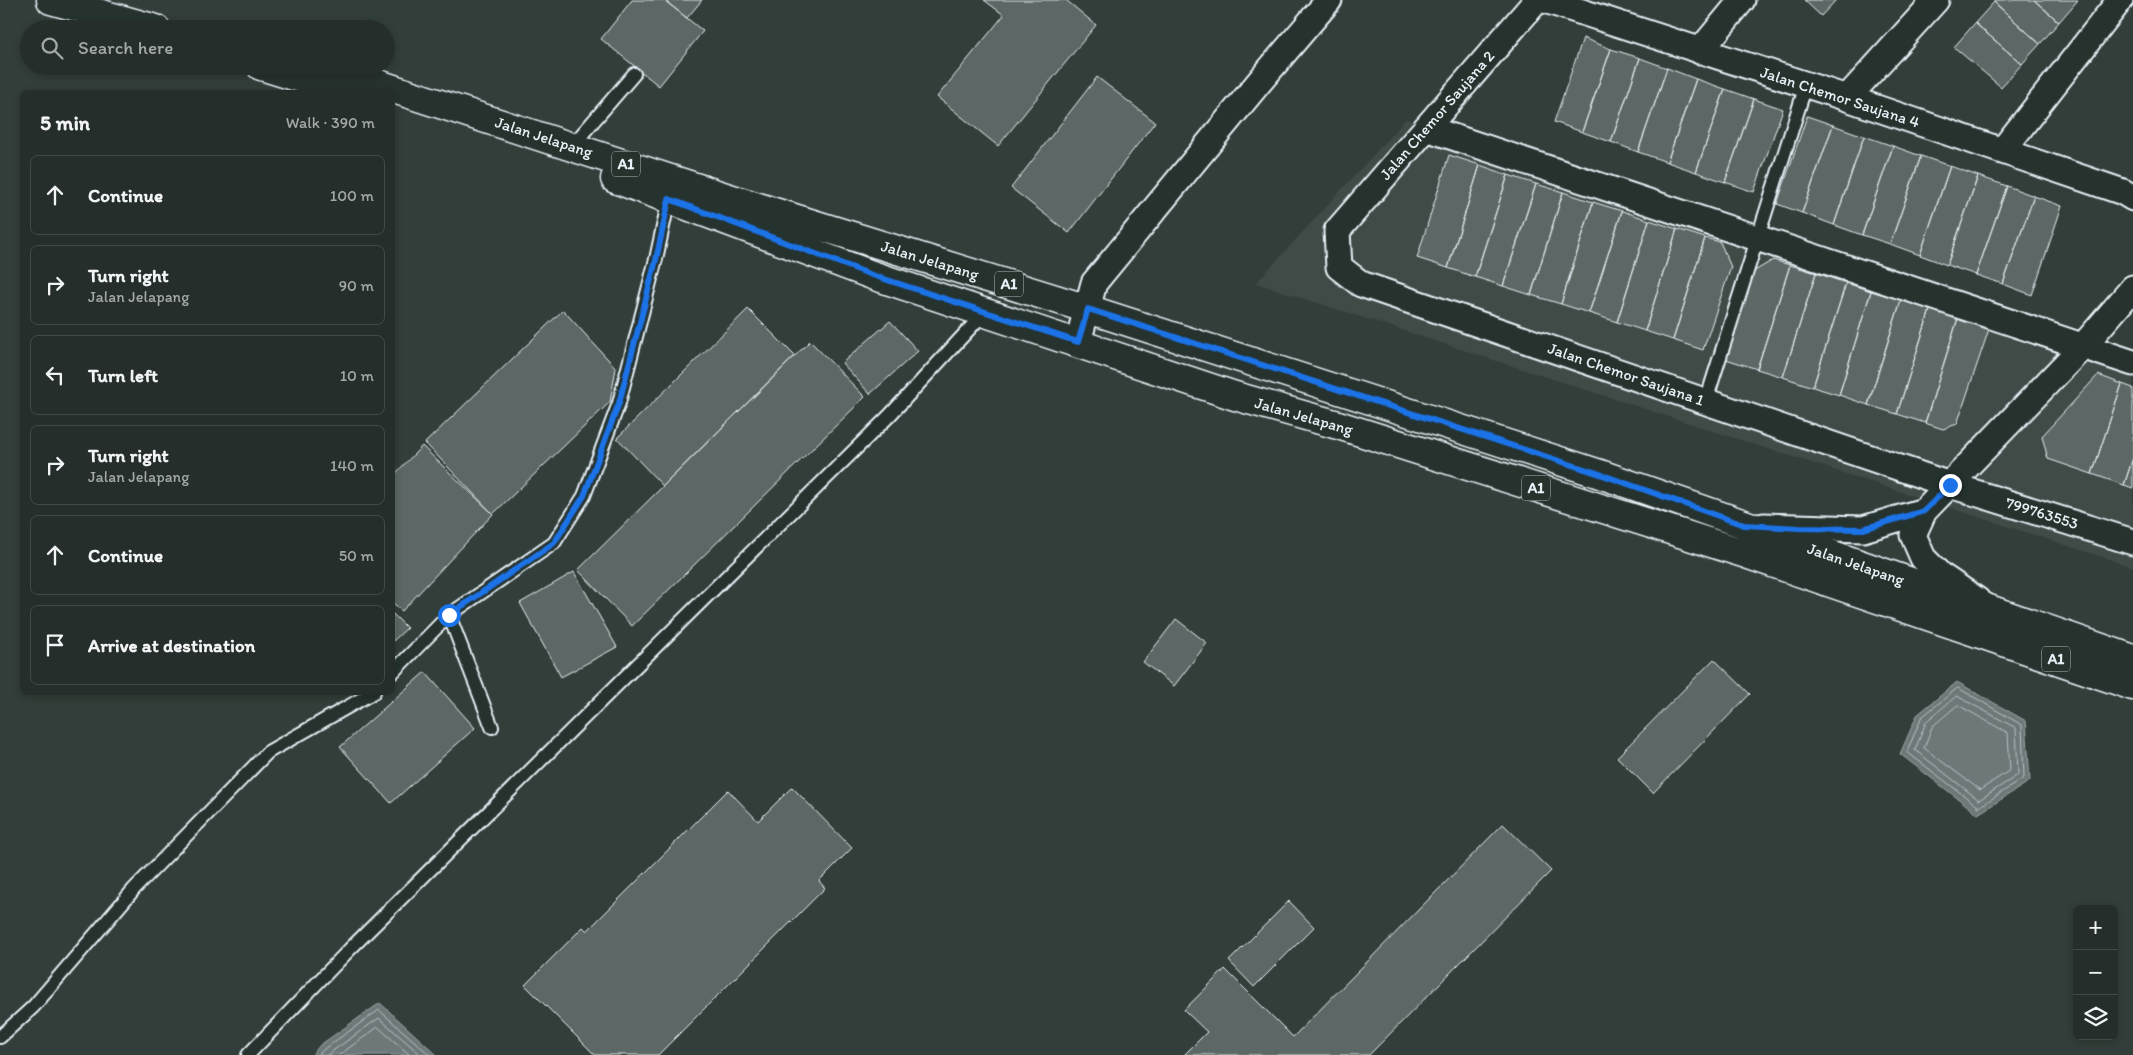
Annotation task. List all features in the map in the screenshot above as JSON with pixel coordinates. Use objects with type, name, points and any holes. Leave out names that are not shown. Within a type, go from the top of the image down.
[{"type":"main road","points":[[51,0],[123,20]]},
{"type":"main road","points":[[290,75],[339,90]]},
{"type":"main road","name":"Jalan Jelapang","points":[[351,75],[726,197],[1088,309],[1597,473],[2133,659]]},
{"type":"main road","name":"Jalan Jelapang","points":[[395,108],[585,168],[872,275],[1078,342],[1235,396],[1338,425],[1746,554],[2133,686]]},
{"type":"street","points":[[1078,342],[1094,284],[1260,81],[1329,0]]},
{"type":"street","name":"Jalan Chemor Saujana 2","points":[[1338,231],[1537,0]]},
{"type":"street","name":"Jalan Chemor Saujana 4","points":[[1545,0],[1847,98],[2123,192],[2133,198]]},
{"type":"street","points":[[1700,51],[1742,0]]},
{"type":"street","points":[[1847,98],[1936,0]]},
{"type":"street","points":[[2002,151],[2120,0]]},
{"type":"street","points":[[1426,128],[2133,362]]},
{"type":"street","name":"Jalan Chemor Saujana 1","points":[[1338,231],[1339,267],[1361,284],[1950,485]]},
{"type":"street","points":[[1994,611],[1940,575],[1923,558],[1913,535],[1924,511],[2084,345],[2133,288]]},
{"type":"street","name":"799763553","points":[[1950,485],[2133,542]]},
{"type":"street","points":[[1744,525],[1863,529],[1924,511]]},
{"type":"lane","points":[[572,146],[634,74]]},
{"type":"lane","points":[[1706,401],[1806,85]]},
{"type":"lane","points":[[395,670],[449,615],[554,543],[584,496],[619,403],[656,260],[669,199]]},
{"type":"lane","points":[[248,1055],[357,942],[889,416],[985,312]]},
{"type":"lane","points":[[449,615],[492,727]]},
{"type":"lane","points":[[0,1037],[33,1007],[135,888],[268,752],[369,695]]},
{"type":"shaded area","points":[[1406,119],[2133,347],[2133,567],[1256,283]]},
{"type":"water","points":[[1957,682],[2026,721],[2030,781],[1978,814],[1900,754],[1917,715]]},
{"type":"water","points":[[380,1003],[437,1055],[312,1055],[320,1045]]},
{"type":"building","points":[[632,0],[664,0],[703,31],[659,86],[601,39]]},
{"type":"building","points":[[664,0],[702,0],[687,18]]},
{"type":"building","points":[[984,0],[1066,0],[1096,25],[998,146],[937,97],[1004,15]]},
{"type":"building","points":[[1804,0],[1836,0],[1821,16]]},
{"type":"building","points":[[1995,0],[2034,0],[2059,22],[2040,44],[1994,2]]},
{"type":"building","points":[[2034,0],[2078,0],[2059,22]]},
{"type":"building","points":[[1994,2],[2040,44],[2022,64],[1975,23]]},
{"type":"building","points":[[1975,23],[2022,64],[2001,87],[1954,47]]},
{"type":"building","points":[[1583,38],[1611,49],[1582,132],[1554,122]]},
{"type":"building","points":[[1611,49],[1640,58],[1611,142],[1582,132]]},
{"type":"building","points":[[1640,58],[1667,68],[1638,152],[1611,142]]},
{"type":"building","points":[[1667,68],[1696,79],[1667,162],[1638,152]]},
{"type":"building","points":[[1097,77],[1155,122],[1069,233],[1011,188]]},
{"type":"building","points":[[1696,79],[1725,89],[1696,172],[1667,162]]},
{"type":"building","points":[[1725,89],[1754,99],[1725,182],[1696,172]]},
{"type":"building","points":[[1754,99],[1783,109],[1754,192],[1725,182]]},
{"type":"building","points":[[1807,116],[1833,125],[1802,213],[1777,204]]},
{"type":"building","points":[[1833,125],[1864,136],[1834,225],[1802,213]]},
{"type":"building","points":[[1864,136],[1893,146],[1862,235],[1834,225]]},
{"type":"building","points":[[1893,146],[1921,156],[1890,244],[1862,235]]},
{"type":"building","points":[[1449,155],[1480,165],[1448,268],[1417,258]]},
{"type":"building","points":[[1921,156],[1950,166],[1920,255],[1890,244]]},
{"type":"building","points":[[1480,165],[1508,175],[1475,277],[1448,268]]},
{"type":"building","points":[[1950,166],[1978,176],[1947,265],[1920,255]]},
{"type":"building","points":[[1508,175],[1536,184],[1503,286],[1475,277]]},
{"type":"building","points":[[1978,176],[2007,186],[1976,275],[1947,265]]},
{"type":"building","points":[[1536,184],[1563,192],[1531,295],[1503,286]]},
{"type":"building","points":[[2007,186],[2034,196],[2003,284],[1976,275]]},
{"type":"building","points":[[1563,192],[1593,202],[1561,304],[1531,295]]},
{"type":"building","points":[[2034,196],[2062,206],[2032,295],[2003,284]]},
{"type":"building","points":[[1593,202],[1622,211],[1589,313],[1561,304]]},
{"type":"building","points":[[1622,211],[1649,220],[1617,322],[1589,313]]},
{"type":"building","points":[[1649,220],[1677,229],[1645,331],[1617,322]]},
{"type":"building","points":[[1677,229],[1705,238],[1673,340],[1645,331]]},
{"type":"building","points":[[1705,238],[1720,242],[1731,267],[1703,350],[1673,340]]},
{"type":"building","points":[[1773,260],[1790,265],[1757,369],[1726,359],[1753,272]]},
{"type":"building","points":[[1790,265],[1816,273],[1783,377],[1757,369]]},
{"type":"building","points":[[1816,273],[1846,283],[1813,387],[1783,377]]},
{"type":"building","points":[[1846,283],[1871,291],[1839,395],[1813,387]]},
{"type":"building","points":[[1871,291],[1901,300],[1868,405],[1839,395]]},
{"type":"building","points":[[1901,300],[1930,310],[1897,414],[1868,405]]},
{"type":"building","points":[[748,309],[795,356],[663,486],[617,438]]},
{"type":"building","points":[[563,310],[616,368],[610,402],[493,514],[425,443]]},
{"type":"building","points":[[1930,310],[1958,318],[1925,423],[1897,414]]},
{"type":"building","points":[[1958,318],[1989,329],[1957,424],[1943,429],[1925,423]]},
{"type":"building","points":[[890,321],[918,351],[870,394],[842,363]]},
{"type":"building","points":[[810,341],[865,397],[632,626],[578,570]]},
{"type":"building","points":[[2098,375],[2122,384],[2092,474],[2048,459],[2042,436]]},
{"type":"building","points":[[2122,384],[2133,388],[2133,458],[2124,485],[2092,474]]},
{"type":"building","points":[[422,446],[493,514],[402,611],[395,605],[395,474]]},
{"type":"building","points":[[2133,458],[2133,488],[2124,485]]},
{"type":"building","points":[[574,572],[617,647],[561,677],[520,603]]},
{"type":"building","points":[[395,616],[407,628],[395,639]]},
{"type":"building","points":[[1176,619],[1207,643],[1174,686],[1143,662]]},
{"type":"building","points":[[1714,659],[1750,694],[1653,793],[1617,757]]},
{"type":"building","points":[[425,672],[475,728],[391,803],[340,747]]},
{"type":"building","points":[[792,787],[852,848],[819,881],[825,888],[658,1055],[595,1055],[525,985],[583,927],[587,931],[728,790],[758,821]]},
{"type":"building","points":[[1503,824],[1551,871],[1369,1055],[1184,1055],[1207,1032],[1184,1010],[1225,969],[1293,1037]]},
{"type":"building","points":[[1289,901],[1314,927],[1254,987],[1229,961]]},
{"type":"route","points":[[449,615],[554,543],[584,496],[619,403],[656,260],[669,199],[872,275],[1078,342],[1088,309],[1597,473],[1744,525],[1863,529],[1924,511],[1950,485]]}]
